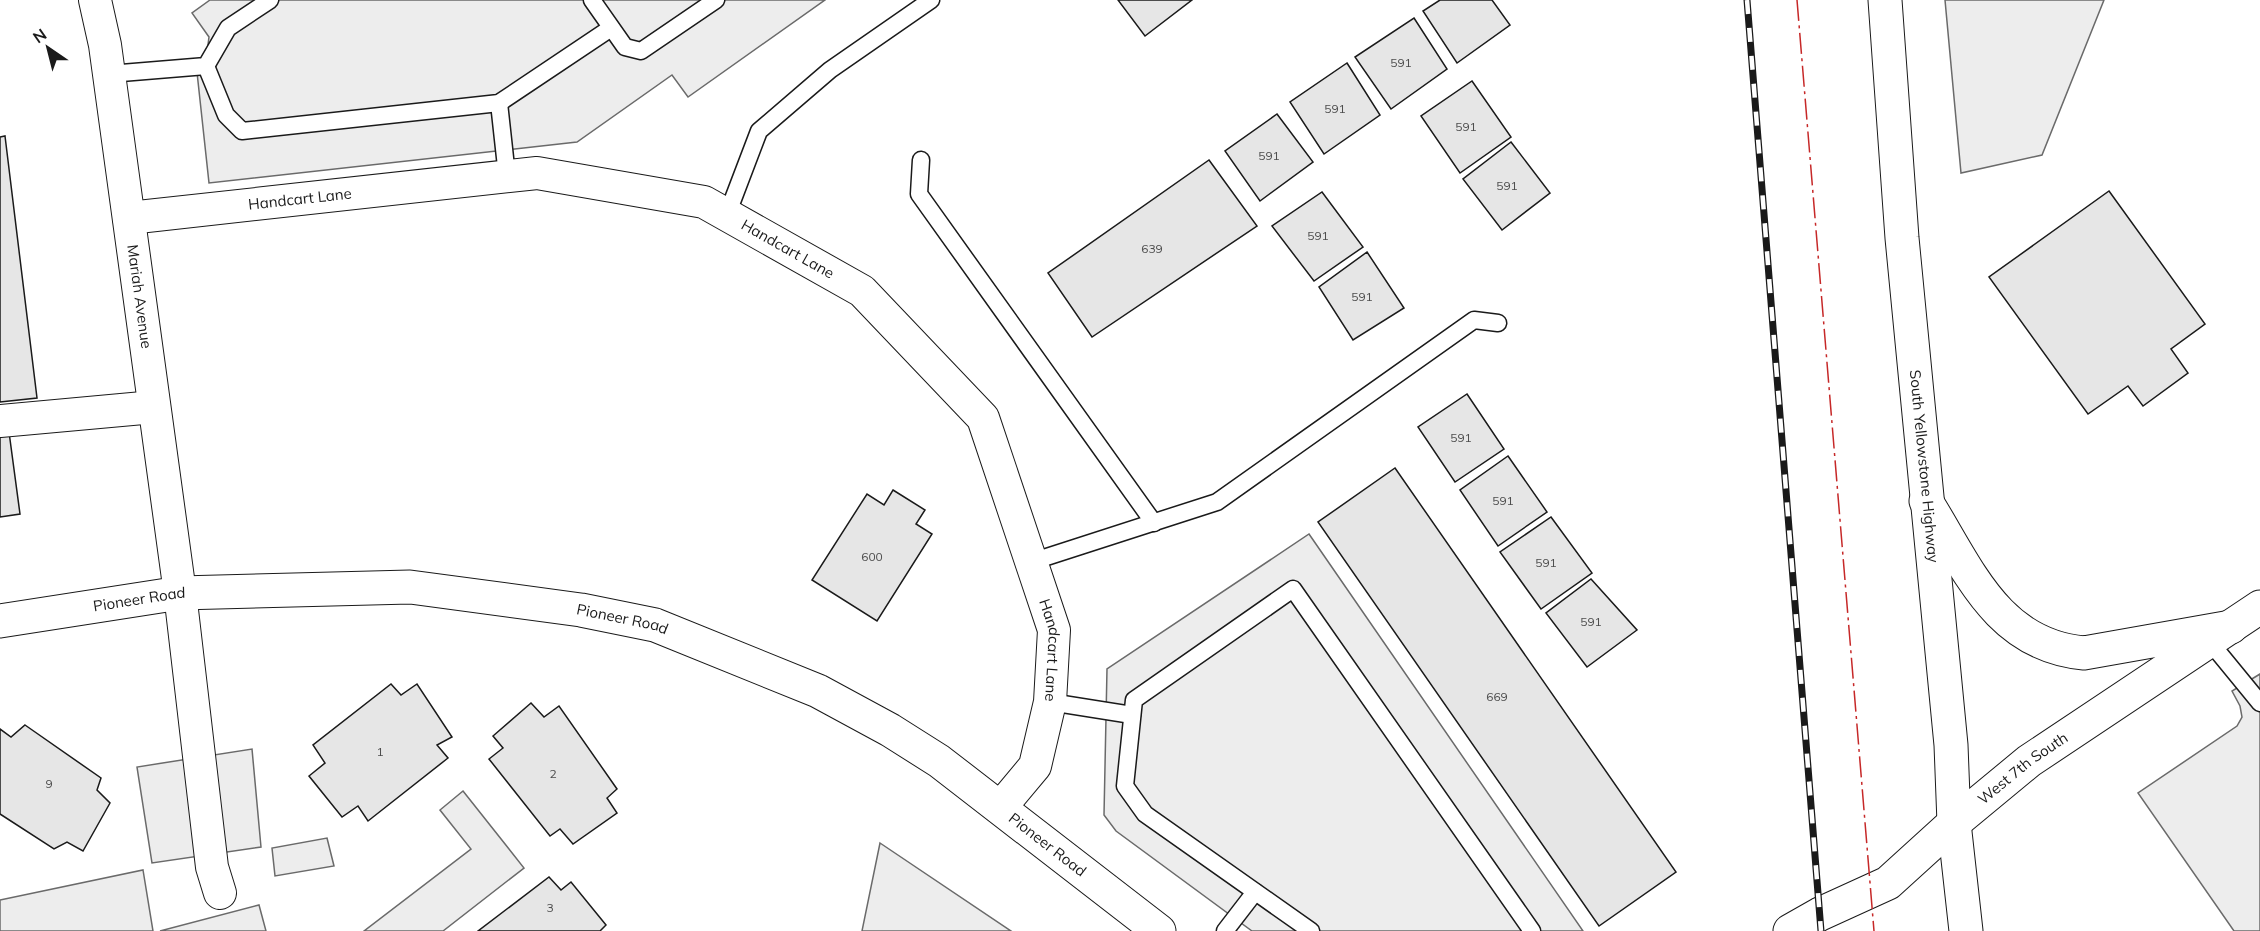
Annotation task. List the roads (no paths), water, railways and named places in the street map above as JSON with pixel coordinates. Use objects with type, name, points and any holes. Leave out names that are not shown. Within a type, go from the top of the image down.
[{"type":"main road","name":"South Yellowstone Highway","points":[[1885,0],[1902,238],[1926,501],[1952,745],[1954,823],[1966,931]]},
{"type":"main road","points":[[1926,501],[1985,595],[2005,620],[2021,634],[2041,644],[2067,652],[2084,653],[2221,634]]},
{"type":"main road","name":"Pioneer Road","points":[[0,621],[180,593],[410,587],[581,610],[655,626],[819,691],[929,755],[1159,931]]},
{"type":"main road","name":"West 7th South","points":[[1790,931],[1820,914],[1888,883],[1954,823],[2029,760],[2260,607]]},
{"type":"street","name":"Mariah Avenue","points":[[95,0],[109,74],[180,593],[212,867],[220,893]]},
{"type":"street","name":"Handcart Lane","points":[[129,218],[537,173],[704,202],[862,291],[983,418],[1054,630],[1050,702],[1035,766],[1000,808]]},
{"type":"street","points":[[0,421],[154,407]]},
{"type":"lane","points":[[206,66],[228,28],[270,0]]},
{"type":"lane","points":[[592,0],[625,47],[641,51],[716,0]]},
{"type":"lane","points":[[727,215],[759,131],[830,70],[931,0]]},
{"type":"lane","points":[[206,66],[226,115],[242,131],[499,103],[611,28]]},
{"type":"lane","points":[[109,74],[206,66]]},
{"type":"lane","points":[[499,103],[507,176]]},
{"type":"lane","points":[[921,160],[919,194],[1154,523]]},
{"type":"lane","points":[[1031,562],[1217,502],[1474,320],[1498,323]]},
{"type":"lane","points":[[1311,931],[1145,814],[1125,786],[1134,700],[1293,589],[1532,931]]},
{"type":"lane","points":[[2221,634],[2260,703]]},
{"type":"lane","points":[[1050,702],[1132,715]]},
{"type":"lane","points":[[1225,931],[1255,892]]},
{"type":"railway","points":[[1747,0],[1821,931]]}]
